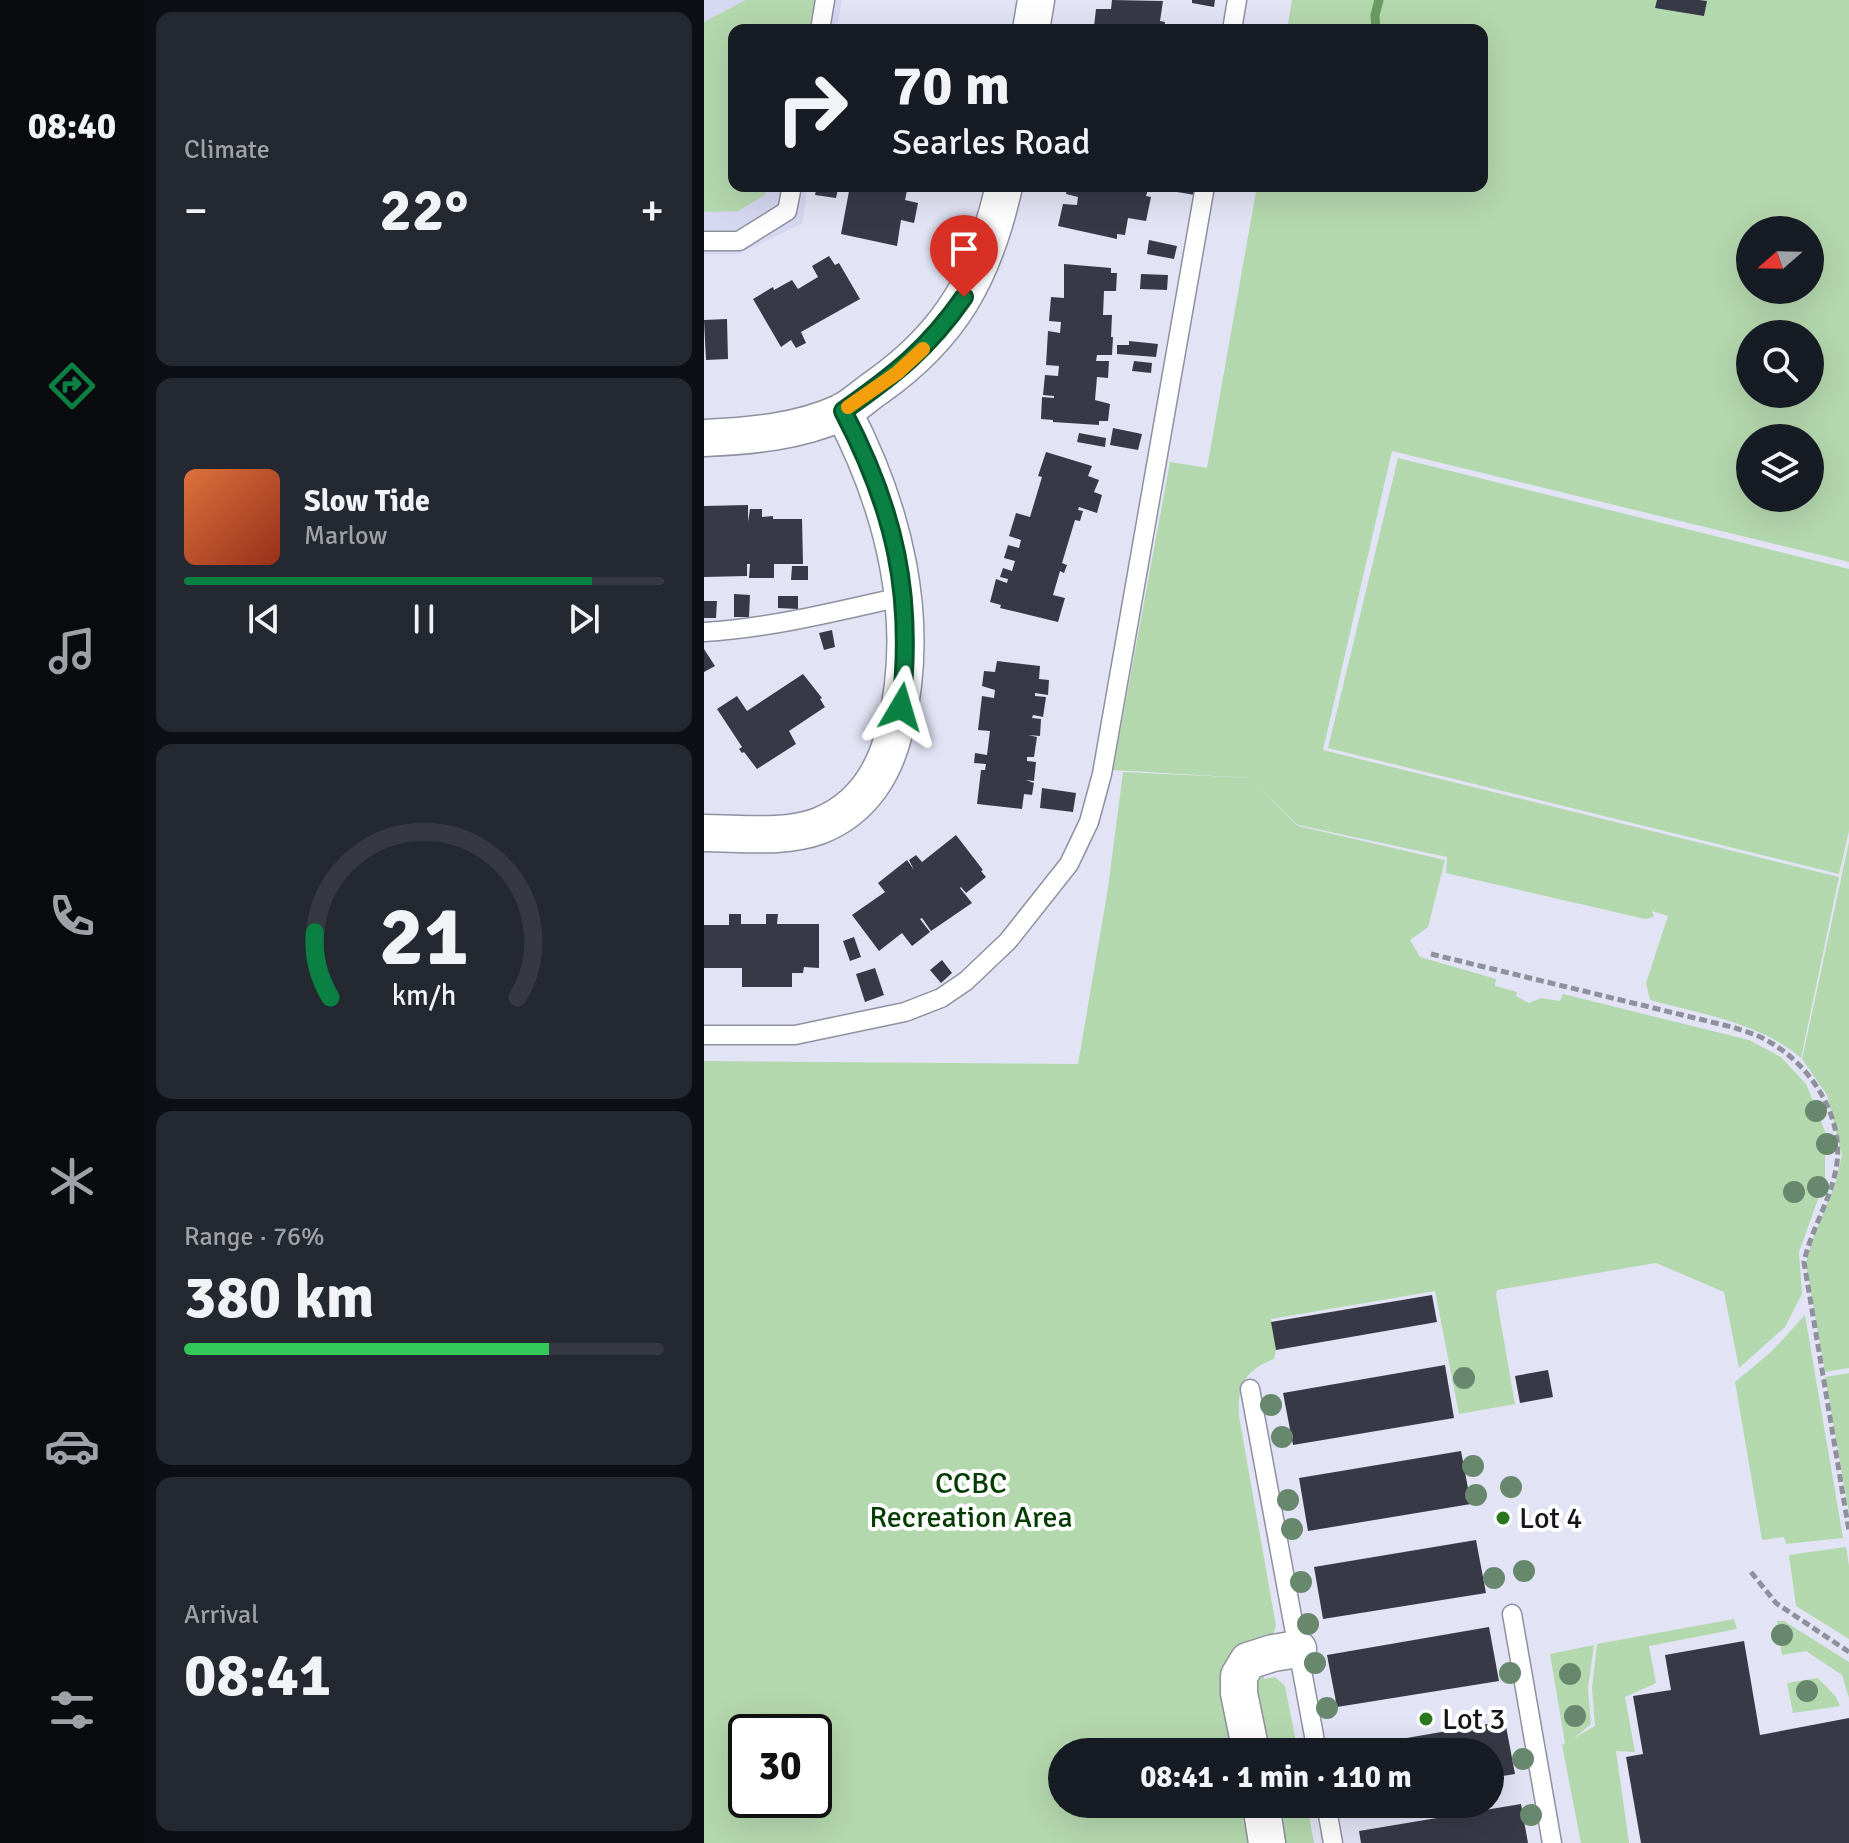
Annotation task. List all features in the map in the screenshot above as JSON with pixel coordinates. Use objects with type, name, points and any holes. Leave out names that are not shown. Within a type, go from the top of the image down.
[{"type":"street","points":[[1032,24],[1036,0]]},
{"type":"street","points":[[704,438],[773,432],[843,411],[897,373],[941,330],[964,297],[987,250],[1002,192]]},
{"type":"street","points":[[704,833],[787,833],[819,826],[848,810],[871,788],[889,756],[901,707],[907,660],[905,596],[892,532],[878,487],[843,411]]},
{"type":"street","points":[[1248,1738],[1239,1693],[1239,1676],[1248,1661],[1298,1649]]},
{"type":"street","points":[[1263,1818],[1267,1843]]},
{"type":"lane","points":[[821,24],[825,0]]},
{"type":"lane","points":[[1233,24],[1237,0]]},
{"type":"lane","points":[[704,241],[739,241],[787,211],[791,192]]},
{"type":"lane","points":[[704,1035],[795,1035],[905,1012],[941,998],[966,981],[1008,941],[1069,864],[1089,822],[1102,774],[1204,192]]},
{"type":"lane","points":[[704,632],[795,621],[905,596]]},
{"type":"lane","points":[[1250,1389],[1314,1738]]},
{"type":"lane","points":[[1512,1614],[1552,1843]]},
{"type":"lane","points":[[1329,1818],[1333,1843]]},
{"type":"path","points":[[1431,954],[1732,1027],[1766,1040],[1808,1073],[1821,1092],[1837,1144],[1837,1166],[1832,1184],[1804,1262],[1849,1531]]},
{"type":"path","points":[[1751,1572],[1776,1603],[1849,1652]]},
{"type":"shaded area","points":[[704,0],[842,0],[838,24],[728,24],[728,192],[807,192],[802,224],[738,254],[704,254]]},
{"type":"green space","points":[[746,0],[815,0],[810,24],[728,24],[728,192],[766,192],[738,211],[704,212],[704,22]]},
{"type":"green space","name":"CCBC Recreation Area","points":[[1292,0],[1849,0],[1849,562],[1392,451],[1323,750],[1839,877],[1801,1058],[1749,1028],[1650,1000],[1646,983],[1668,916],[1652,911],[1654,917],[1645,919],[1446,873],[1447,857],[1298,825],[1254,783],[1298,826],[1445,860],[1428,927],[1410,940],[1420,957],[1496,979],[1495,986],[1517,992],[1516,996],[1529,1003],[1541,998],[1560,1001],[1563,994],[1749,1040],[1781,1057],[1806,1084],[1825,1131],[1825,1180],[1799,1252],[1802,1294],[1785,1327],[1739,1368],[1724,1292],[1656,1263],[1497,1290],[1515,1404],[1459,1414],[1435,1291],[1271,1319],[1276,1350],[1274,1359],[1256,1368],[1245,1380],[1239,1416],[1276,1626],[1273,1634],[1259,1637],[1264,1679],[1275,1677],[1285,1686],[1295,1738],[1048,1738],[1048,1818],[1310,1818],[1314,1843],[704,1843],[704,1061],[1078,1064],[1108,888],[1123,772],[1249,778],[1113,770],[1170,462],[1207,468],[1256,192],[1488,192],[1488,24],[1288,24]]},
{"type":"green space","points":[[1398,458],[1849,569],[1849,831],[1839,874],[1328,748]]},
{"type":"green space","points":[[1849,842],[1849,1368],[1825,1372],[1806,1264],[1836,1181],[1842,1155],[1827,1095],[1802,1059]]},
{"type":"green space","points":[[1805,1315],[1843,1538],[1786,1544],[1784,1537],[1762,1540],[1735,1382],[1771,1352]]},
{"type":"green space","points":[[1849,1373],[1849,1513],[1825,1377]]},
{"type":"green space","points":[[1846,1547],[1849,1639],[1796,1606],[1789,1555]]},
{"type":"green space","points":[[1734,1619],[1737,1629],[1649,1646],[1656,1683],[1625,1697],[1635,1752],[1616,1751],[1629,1843],[1581,1843],[1562,1745],[1565,1743],[1550,1654],[1594,1645],[1588,1688],[1591,1724],[1574,1738],[1595,1726],[1592,1688],[1597,1644]]},
{"type":"green space","points":[[1777,1621],[1784,1621],[1849,1662],[1849,1698],[1842,1675],[1806,1651],[1782,1655]]},
{"type":"green space","points":[[1818,1678],[1836,1697],[1840,1706],[1793,1713],[1787,1683]]},
{"type":"building","points":[[1112,0],[1163,1],[1160,21],[1165,24],[1094,24],[1096,9],[1111,9]]},
{"type":"building","points":[[1192,0],[1215,0],[1214,7],[1192,3]]},
{"type":"building","points":[[1657,0],[1707,1],[1704,16],[1655,8]]},
{"type":"building","points":[[816,192],[837,192],[836,198],[815,195]]},
{"type":"building","points":[[849,192],[907,192],[905,200],[918,203],[914,223],[901,220],[897,246],[841,234]]},
{"type":"building","points":[[1147,192],[1146,196],[1151,197],[1146,221],[1128,218],[1125,235],[1117,234],[1117,239],[1058,226],[1063,204],[1077,205],[1078,197],[1066,194]]},
{"type":"building","points":[[1149,240],[1177,246],[1174,259],[1147,254]]},
{"type":"building","points":[[829,256],[835,265],[839,263],[860,299],[801,332],[806,343],[796,348],[791,340],[781,347],[753,299],[792,280],[798,289],[818,277],[812,266]]},
{"type":"building","points":[[1064,264],[1111,268],[1111,273],[1117,273],[1116,291],[1104,291],[1103,315],[1112,315],[1113,337],[1112,355],[1097,355],[1096,361],[1109,361],[1108,378],[1097,377],[1095,400],[1110,404],[1108,421],[1099,421],[1099,425],[1041,419],[1042,397],[1054,398],[1043,395],[1045,375],[1058,376],[1059,366],[1046,365],[1048,331],[1060,333],[1061,322],[1049,321],[1051,297],[1064,298]]},
{"type":"building","points":[[1141,274],[1168,275],[1167,290],[1140,289]]},
{"type":"building","points":[[727,319],[728,359],[706,360],[704,320]]},
{"type":"building","points":[[1129,341],[1158,344],[1156,357],[1117,354],[1117,345],[1129,345]]},
{"type":"building","points":[[1134,361],[1152,363],[1151,373],[1132,371]]},
{"type":"building","points":[[1113,428],[1142,434],[1138,450],[1110,445]]},
{"type":"building","points":[[1079,433],[1106,438],[1105,447],[1077,442]]},
{"type":"building","points":[[1046,452],[1092,466],[1088,476],[1099,480],[1094,492],[1102,495],[1097,513],[1079,507],[1078,510],[1083,511],[1080,521],[1075,520],[1062,563],[1067,565],[1064,573],[1060,571],[1053,595],[1065,598],[1058,622],[1000,608],[1001,605],[990,602],[996,579],[1007,583],[1008,579],[1000,577],[1003,568],[1012,571],[1015,561],[1004,558],[1008,545],[1019,548],[1021,540],[1009,536],[1016,513],[1030,517]]},
{"type":"building","points":[[748,505],[748,522],[750,509],[762,509],[762,517],[802,519],[803,564],[774,564],[774,578],[749,578],[750,564],[747,564],[747,576],[704,577],[704,506]]},
{"type":"building","points":[[792,566],[808,566],[808,580],[791,580]]},
{"type":"building","points":[[734,594],[750,595],[749,617],[734,617]]},
{"type":"building","points":[[778,596],[798,596],[798,609],[778,608]]},
{"type":"building","points":[[704,601],[717,601],[716,618],[704,618]]},
{"type":"building","points":[[832,630],[835,647],[824,650],[819,633]]},
{"type":"building","points":[[704,649],[715,666],[704,672]]},
{"type":"building","points":[[997,661],[1040,666],[1039,679],[1049,680],[1048,695],[1035,693],[1035,696],[1046,697],[1043,717],[1033,715],[1032,718],[1041,719],[1040,736],[1028,735],[1037,737],[1034,757],[1027,757],[1027,761],[1036,762],[1034,781],[1026,780],[1034,783],[1032,795],[1024,794],[1022,809],[977,804],[981,770],[985,770],[986,764],[974,763],[975,753],[987,755],[990,731],[978,730],[982,696],[994,698],[995,690],[982,686],[984,671],[995,672]]},
{"type":"building","points":[[803,674],[822,698],[825,707],[789,731],[796,744],[757,769],[739,749],[742,747],[717,709],[737,696],[747,711]]},
{"type":"building","points":[[1042,788],[1076,793],[1073,812],[1040,808]]},
{"type":"building","points":[[956,835],[986,877],[966,893],[960,888],[972,903],[931,931],[920,919],[930,932],[912,946],[902,933],[879,951],[852,915],[885,892],[878,883],[907,860],[914,870],[909,860],[916,855],[922,862]]},
{"type":"building","points":[[729,914],[741,914],[741,924],[766,924],[766,914],[778,914],[777,924],[819,924],[819,968],[804,967],[803,973],[792,973],[792,987],[742,987],[742,968],[704,968],[704,925],[729,925]]},
{"type":"building","points":[[854,937],[861,957],[850,961],[843,941]]},
{"type":"building","points":[[942,960],[952,973],[941,983],[930,970]]},
{"type":"building","points":[[875,968],[884,995],[865,1002],[856,974]]},
{"type":"building","points":[[1432,1295],[1437,1322],[1276,1350],[1271,1322]]},
{"type":"building","points":[[1445,1365],[1454,1418],[1293,1445],[1283,1393]]},
{"type":"building","points":[[1548,1370],[1553,1397],[1520,1403],[1515,1376]]},
{"type":"building","points":[[1461,1451],[1471,1504],[1308,1531],[1299,1478]]},
{"type":"building","points":[[1476,1540],[1486,1593],[1323,1619],[1314,1567]]},
{"type":"building","points":[[1489,1627],[1499,1681],[1337,1707],[1327,1655]]},
{"type":"building","points":[[1744,1641],[1760,1735],[1849,1718],[1849,1843],[1641,1843],[1626,1757],[1643,1754],[1633,1696],[1671,1690],[1665,1655]]},
{"type":"building","points":[[1505,1721],[1515,1774],[1504,1776],[1504,1738],[1407,1738]]},
{"type":"building","points":[[1521,1804],[1528,1843],[1361,1843],[1359,1831],[1437,1818],[1504,1818],[1504,1807]]},
{"type":"waterway","points":[[1376,24],[1379,0]]},
{"type":"slow traffic","points":[[848,407],[897,373],[923,349]]},
{"type":"place","name":"Lot 4","points":[[1503,1518]]},
{"type":"place","name":"Lot 3","points":[[1426,1719]]},
{"type":"route","points":[[901,707],[907,660],[905,596],[892,532],[878,487],[843,411],[897,373],[920,352],[941,330],[964,297]]}]
